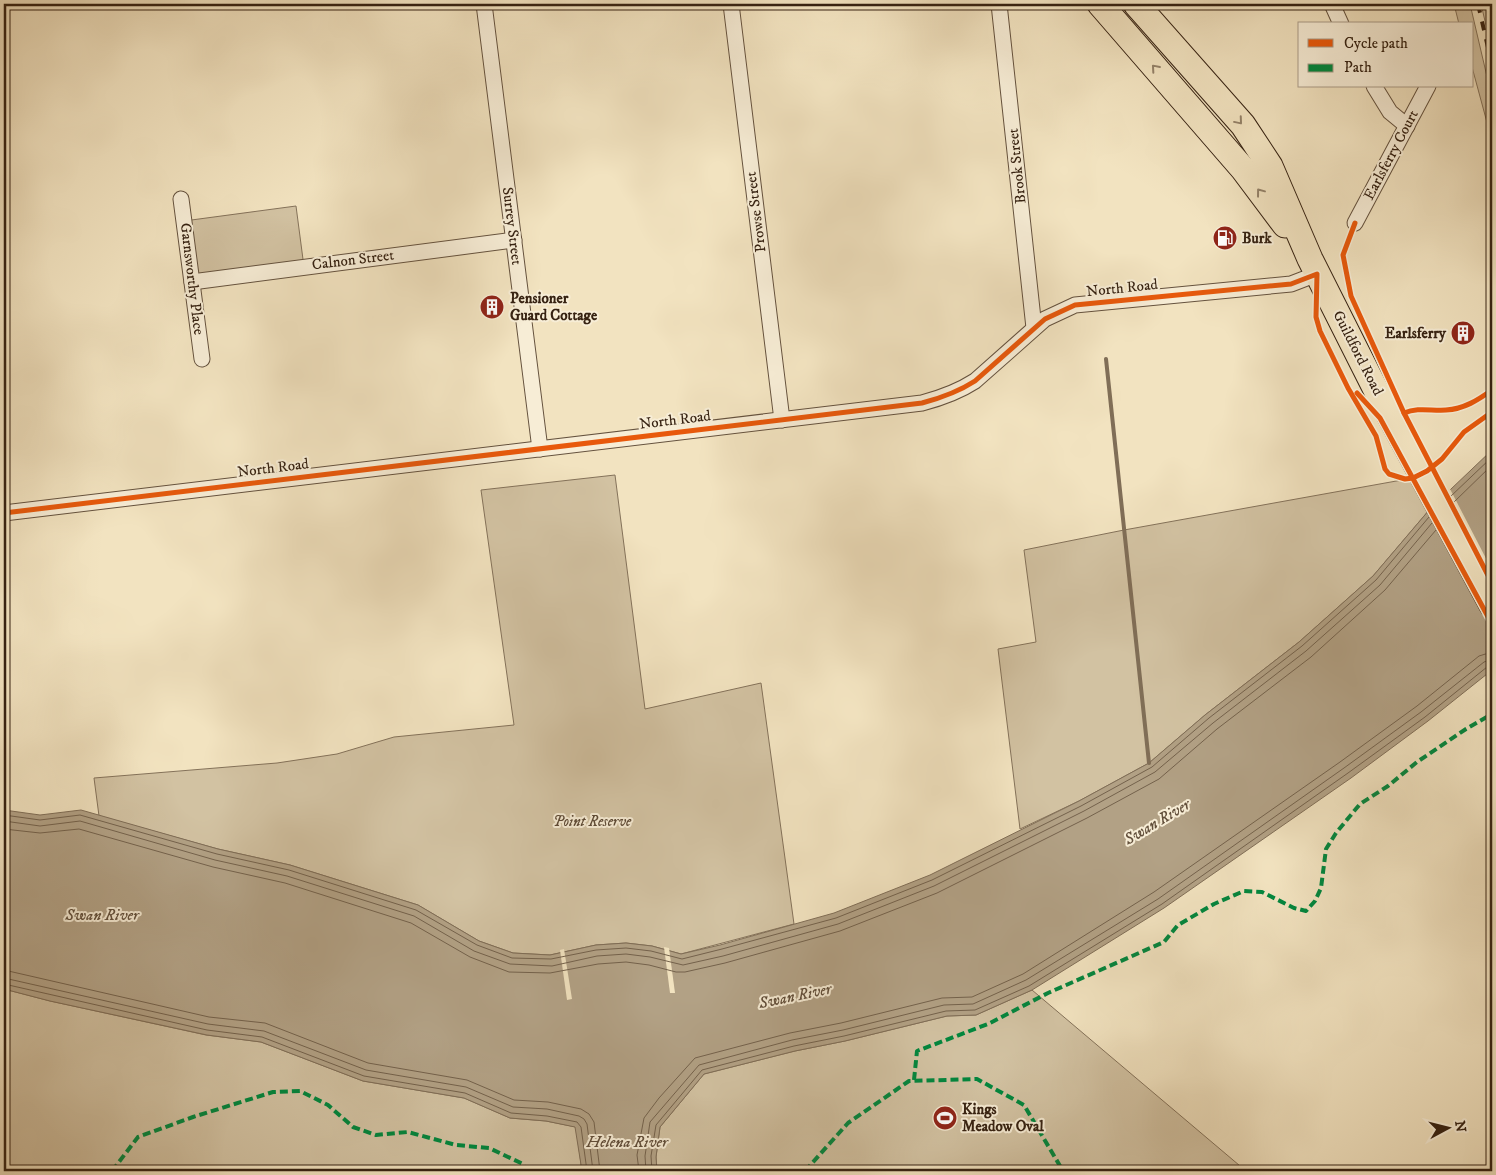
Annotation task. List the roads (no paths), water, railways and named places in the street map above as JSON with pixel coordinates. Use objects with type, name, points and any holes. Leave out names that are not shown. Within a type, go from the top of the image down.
[{"type":"highway","name":"Guildford Road","points":[[1100,4],[1243,169],[1314,267]]},
{"type":"highway","name":"Guildford Road","points":[[1136,4],[1243,126],[1270,166],[1314,267],[1376,390],[1492,605]]},
{"type":"street","name":"Surrey Street","points":[[484,4],[540,449]]},
{"type":"street","name":"Prowse Street","points":[[731,4],[782,420]]},
{"type":"street","name":"Brook Street","points":[[1000,4],[1034,328]]},
{"type":"street","points":[[1332,4],[1340,22]]},
{"type":"street","points":[[1375,88],[1390,112],[1407,126]]},
{"type":"street","name":"Earlsferry Court","points":[[1355,223],[1427,88]]},
{"type":"street","name":"Garnsworthy Place","points":[[181,199],[202,358]]},
{"type":"street","name":"Calnon Street","points":[[192,282],[514,240]]},
{"type":"street","name":"North Road","points":[[4,513],[922,403],[938,399],[975,381],[1034,328],[1055,313],[1075,305],[1291,284],[1314,267]]},
{"type":"water","name":"Swan River","points":[[1492,450],[1492,670],[1428,721],[1351,778],[1164,908],[1032,990],[976,1015],[947,1016],[704,1074],[660,1127],[656,1157],[657,1171],[582,1171],[575,1127],[546,1121],[510,1118],[464,1098],[363,1081],[261,1042],[207,1035],[50,1001],[4,989],[4,810],[40,815],[81,810],[218,849],[290,865],[418,905],[479,941],[513,953],[550,955],[596,945],[626,943],[652,946],[681,954],[834,913],[930,875],[1079,801],[1149,763],[1205,715],[1299,642],[1373,576],[1430,509]]},
{"type":"waterway","points":[[1106,359],[1149,763]]},
{"type":"railway","points":[[1478,4],[1492,65]]},
{"type":"place","name":"Burk","points":[[1225,238]]},
{"type":"place","name":"Pensioner Guard Cottage","points":[[492,307]]},
{"type":"place","name":"Earlsferry","points":[[1463,333]]},
{"type":"place","name":"Kings Meadow Oval","points":[[945,1118]]},
{"type":"park label","name":"Point Reserve","points":[[592,821]]},
{"type":"water label","name":"Helena River","points":[[627,1142]]}]
